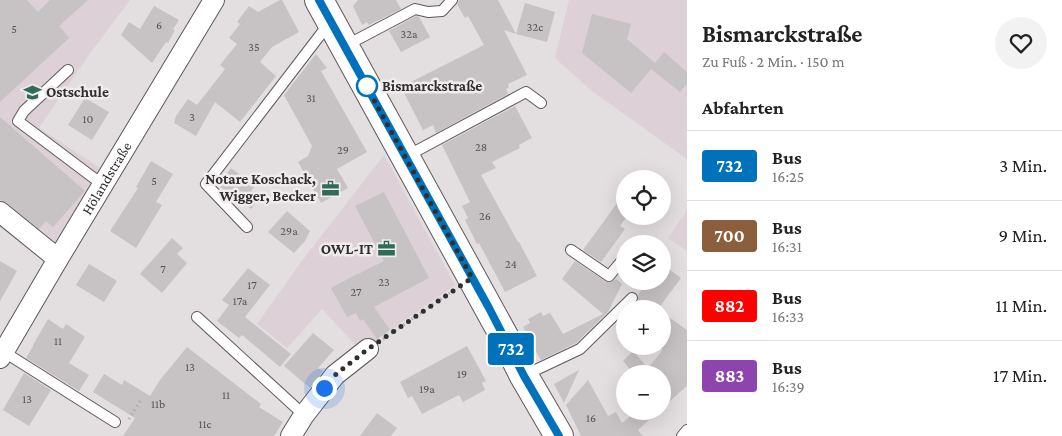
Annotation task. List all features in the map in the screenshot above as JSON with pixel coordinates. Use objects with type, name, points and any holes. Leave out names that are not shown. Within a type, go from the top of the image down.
[{"type":"main road","points":[[319,0],[524,376],[559,436]]},
{"type":"street","name":"Hölandstraße","points":[[2,355],[214,0]]},
{"type":"street","points":[[0,212],[58,259]]},
{"type":"street","points":[[291,436],[304,415],[335,375],[368,349]]},
{"type":"lane","points":[[247,228],[206,184],[324,30],[338,36],[416,9],[428,12],[442,11],[452,0]]},
{"type":"lane","points":[[68,70],[24,111],[18,122],[102,185]]},
{"type":"lane","points":[[406,157],[526,92],[541,104]]},
{"type":"lane","points":[[571,250],[609,276],[616,268]]},
{"type":"lane","points":[[524,376],[580,349],[632,298]]},
{"type":"lane","points":[[197,317],[304,415]]},
{"type":"lane","points":[[2,355],[115,422]]},
{"type":"lane","points":[[682,436],[687,430]]},
{"type":"path","points":[[368,349],[472,278]]},
{"type":"path","points":[[128,420],[142,398]]},
{"type":"shaded area","name":"Ostschule","points":[[0,0],[130,0],[88,56],[39,128],[102,169],[51,249],[0,205]]},
{"type":"shaded area","points":[[569,0],[687,0],[687,159],[592,91],[555,58]]},
{"type":"shaded area","points":[[384,155],[455,285],[361,351],[322,309],[287,348],[257,324],[301,262]]},
{"type":"shaded area","points":[[687,210],[687,251],[671,240],[670,235]]},
{"type":"building","points":[[0,0],[27,0],[38,12],[50,0],[88,0],[59,26],[69,38],[0,102]]},
{"type":"building","points":[[282,0],[299,32],[272,47],[260,62],[276,76],[240,122],[215,102],[196,136],[174,123],[176,116],[188,99],[197,105],[225,69],[220,65],[237,44],[229,38],[240,24],[237,22],[249,6],[258,12]]},
{"type":"building","points":[[358,0],[396,0],[401,9],[369,25],[367,22],[362,25],[353,6]]},
{"type":"building","points":[[459,0],[498,0],[516,34],[504,30],[527,75],[508,84],[509,87],[506,89],[508,94],[436,133],[433,125],[423,130],[401,87],[484,45],[468,16],[465,18],[457,4]]},
{"type":"building","points":[[525,3],[555,12],[547,42],[516,34]]},
{"type":"building","points":[[154,6],[179,20],[173,29],[175,30],[168,43],[166,42],[152,63],[121,35],[129,22],[140,29]]},
{"type":"building","points":[[592,14],[631,24],[627,39],[655,63],[664,52],[687,72],[687,84],[680,92],[651,69],[631,93],[582,53]]},
{"type":"building","points":[[416,16],[419,17],[430,37],[401,52],[389,31]]},
{"type":"building","points":[[316,54],[327,68],[321,71],[367,152],[337,169],[348,188],[321,203],[298,162],[308,156],[312,146],[284,95]]},
{"type":"building","points":[[85,98],[109,112],[92,140],[68,125]]},
{"type":"building","points":[[515,106],[532,138],[519,145],[520,148],[492,162],[496,168],[481,175],[537,276],[505,292],[465,220],[468,218],[462,206],[470,202],[442,145]]},
{"type":"building","points":[[0,117],[85,191],[53,227],[46,221],[39,229],[7,203],[0,200]]},
{"type":"building","points":[[151,161],[173,174],[156,202],[162,205],[136,248],[110,231],[138,188],[136,187]]},
{"type":"building","points":[[231,168],[255,186],[251,191],[260,198],[251,209],[218,185]]},
{"type":"building","points":[[384,192],[429,278],[374,307],[390,330],[377,339],[363,319],[360,321],[356,313],[347,317],[331,288],[384,261],[355,206]]},
{"type":"building","points":[[616,204],[616,225],[621,225],[625,229],[621,235],[616,235],[616,241],[601,262],[583,250]]},
{"type":"building","points":[[287,211],[310,231],[305,241],[294,253],[268,232]]},
{"type":"building","points":[[172,238],[183,248],[177,254],[187,263],[162,293],[140,274]]},
{"type":"building","points":[[0,261],[17,271],[0,301]]},
{"type":"building","points":[[575,261],[606,282],[616,279],[616,290],[619,290],[608,312],[576,343],[541,360],[523,327],[530,323],[528,319],[541,312],[543,316],[550,313],[563,334],[603,314],[562,279]]},
{"type":"building","points":[[89,264],[117,281],[104,302],[76,285]]},
{"type":"building","points":[[248,268],[270,285],[245,317],[291,354],[280,367],[242,335],[239,338],[217,321],[229,305],[222,300]]},
{"type":"building","points":[[671,271],[681,278],[665,300],[638,300],[638,295],[642,290],[671,290]]},
{"type":"building","points":[[671,318],[687,330],[687,386],[671,400],[671,365],[650,365],[659,355],[671,355]]},
{"type":"building","points":[[48,319],[63,329],[66,324],[85,337],[69,363],[89,375],[79,391],[26,358]]},
{"type":"building","points":[[313,333],[334,350],[318,368],[323,371],[310,388],[284,366]]},
{"type":"building","points":[[467,346],[486,381],[482,383],[485,390],[463,402],[459,395],[422,414],[412,396],[408,398],[400,382]]},
{"type":"building","points":[[187,347],[261,404],[259,407],[283,422],[274,436],[123,436],[135,418],[93,392],[104,374],[122,385],[124,380],[150,396],[160,380]]},
{"type":"building","points":[[629,355],[637,355],[645,365],[626,365],[623,361]]},
{"type":"building","points":[[579,370],[564,403],[554,384]]},
{"type":"building","points":[[24,373],[51,390],[29,426],[3,410]]},
{"type":"building","points":[[588,380],[608,416],[616,412],[616,420],[620,420],[622,423],[626,420],[649,420],[638,430],[643,436],[581,436],[566,405]]},
{"type":"building","points":[[377,413],[397,428],[391,436],[360,436]]},
{"type":"bus line","name":"732","points":[[319,0],[489,308],[524,376],[559,436]]},
{"type":"place","name":"Bismarckstraße","points":[[367,86]]},
{"type":"place","name":"Ostschule","points":[[32,92]]},
{"type":"place","name":"Notare Koschack, Wigger, Becker","points":[[330,188]]},
{"type":"place","name":"OWL-IT","points":[[387,249]]},
{"type":"route","points":[[324,388],[335,375],[368,349],[472,278],[365,84],[367,86]]}]
